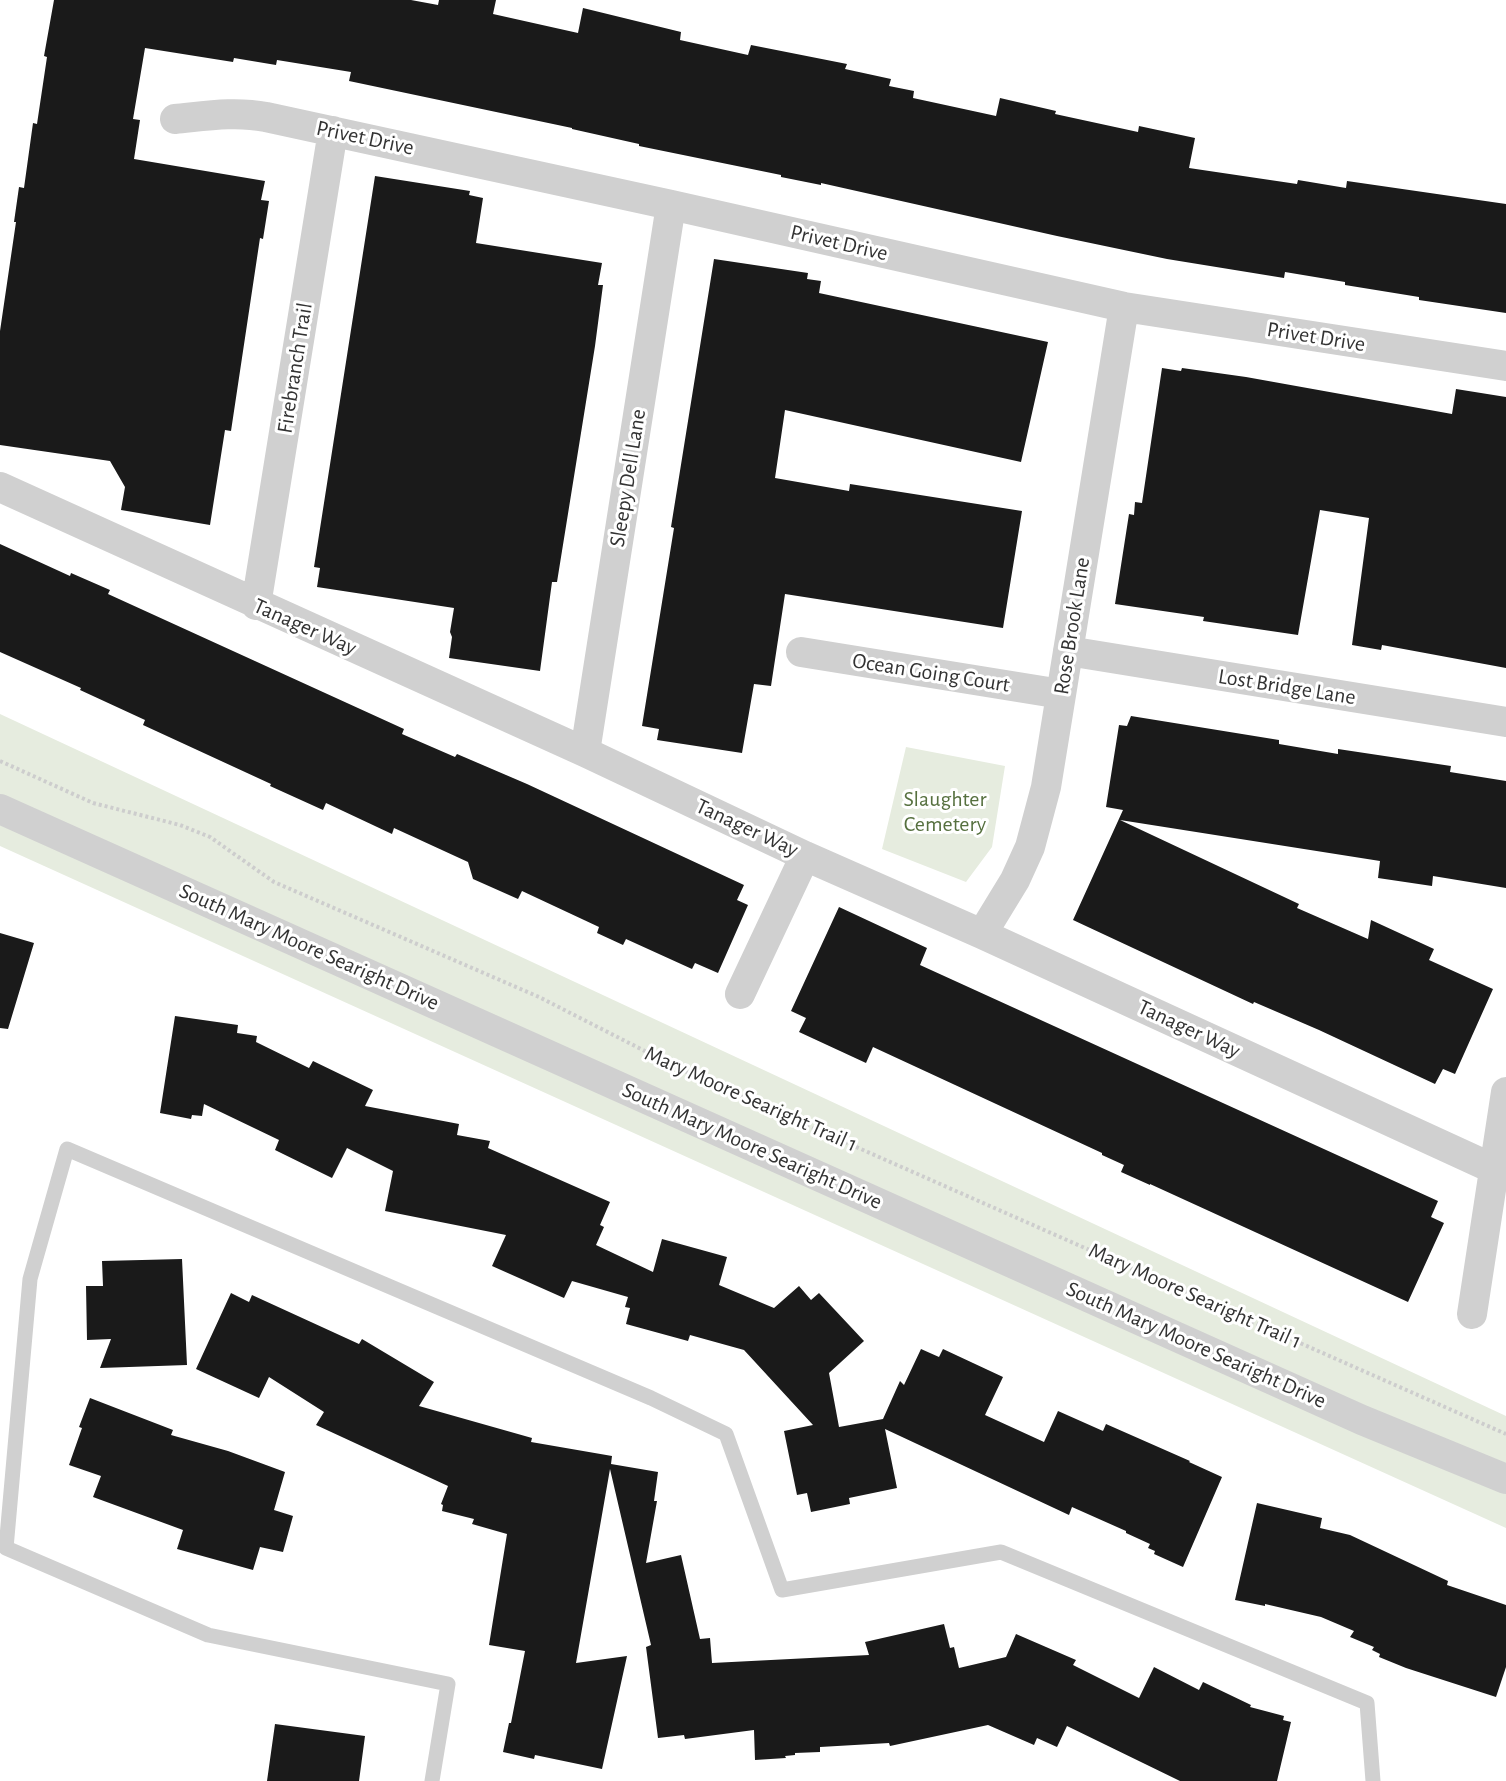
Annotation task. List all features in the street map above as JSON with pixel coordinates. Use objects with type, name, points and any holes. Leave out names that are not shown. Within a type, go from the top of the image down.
[{"type":"street","name":"Privet Drive","points":[[175,119],[247,113],[671,204],[1124,307],[1506,366]]},
{"type":"street","name":"Firebranch Trail","points":[[256,605],[333,131]]},
{"type":"street","name":"Sleepy Dell Lane","points":[[585,752],[671,204]]},
{"type":"street","name":"Rose Brook Lane","points":[[982,934],[1015,880],[1030,847],[1046,787],[1124,307]]},
{"type":"street","name":"Tanager Way","points":[[0,487],[256,605],[585,752],[805,856],[982,934],[1494,1170]]},
{"type":"street","name":"Lost Bridge Lane","points":[[1068,651],[1506,722]]},
{"type":"street","name":"Ocean Going Court","points":[[801,652],[1061,694]]},
{"type":"street","name":"South Mary Moore Searight Drive","points":[[0,809],[1352,1415],[1506,1479]]},
{"type":"street","points":[[740,994],[805,856]]},
{"type":"street","points":[[1472,1314],[1506,1092]]},
{"type":"lane","points":[[432,1781],[448,1684],[208,1635],[6,1548],[30,1279],[67,1149],[641,1393],[726,1434],[782,1590],[1001,1552],[1367,1703],[1373,1781]]},
{"type":"path","name":"Mary Moore Searight Trail 1","points":[[0,761],[93,803],[180,825],[210,837],[274,882],[539,996],[682,1070],[1506,1434]]},
{"type":"green space","points":[[0,714],[1506,1416],[1506,1528],[0,846]]},
{"type":"green space","name":"Slaughter Cemetery","points":[[906,747],[1005,766],[992,847],[966,882],[882,849]]},
{"type":"building","points":[[54,0],[411,0],[438,5],[439,0],[496,0],[493,14],[578,33],[583,8],[681,32],[680,40],[748,55],[751,45],[847,64],[845,69],[891,79],[889,86],[914,91],[913,98],[996,116],[1000,98],[1056,111],[1055,114],[1138,132],[1139,126],[1195,138],[1189,168],[1297,184],[1298,180],[1346,188],[1347,181],[1506,204],[1506,313],[1419,300],[1419,297],[1285,272],[1284,278],[1167,259],[821,183],[821,185],[781,177],[781,175],[639,146],[639,144],[572,128],[349,81],[351,72],[277,60],[276,65],[234,58],[233,62],[145,48],[133,119],[140,120],[134,159],[265,181],[261,200],[269,201],[263,239],[260,238],[231,431],[225,430],[210,525],[121,510],[125,487],[110,461],[0,445],[0,331],[19,187],[24,188],[33,123],[37,124],[47,57],[44,56]]},
{"type":"building","points":[[375,176],[470,191],[469,195],[483,198],[476,243],[602,263],[598,285],[603,285],[595,346],[557,582],[552,582],[540,671],[449,658],[454,608],[317,587],[320,568],[314,567]]},
{"type":"building","points":[[714,259],[808,273],[807,279],[821,281],[819,293],[1048,342],[1021,462],[785,410],[775,478],[849,491],[850,484],[1022,511],[1003,628],[785,594],[771,686],[754,684],[742,753],[657,740],[659,729],[642,726]]},
{"type":"building","points":[[1162,368],[1181,371],[1182,368],[1246,377],[1452,414],[1456,389],[1506,397],[1506,668],[1382,645],[1381,650],[1352,645],[1369,518],[1320,510],[1298,635],[1203,621],[1204,617],[1115,604],[1129,514],[1134,515],[1135,502],[1142,503]]},
{"type":"building","points":[[0,544],[70,576],[71,573],[110,590],[108,594],[404,729],[402,734],[455,757],[457,754],[527,784],[744,885],[737,900],[748,905],[718,973],[695,963],[692,969],[626,939],[623,945],[597,933],[599,927],[522,891],[518,899],[473,879],[468,862],[394,828],[392,834],[326,803],[323,810],[143,725],[145,720],[80,690],[81,688],[0,652]]},
{"type":"building","points":[[1131,716],[1279,740],[1279,744],[1338,754],[1338,749],[1451,766],[1450,772],[1506,781],[1506,888],[1433,876],[1432,886],[1378,878],[1380,861],[1120,820],[1299,904],[1297,908],[1368,939],[1371,920],[1434,949],[1429,960],[1493,989],[1455,1074],[1443,1069],[1435,1084],[1319,1030],[1254,1002],[1253,1004],[1073,920],[1123,810],[1106,807],[1119,725],[1127,726]]},
{"type":"building","points":[[839,907],[927,948],[920,965],[1438,1201],[1431,1217],[1444,1223],[1408,1302],[1121,1172],[1124,1165],[1102,1153],[873,1047],[866,1063],[799,1032],[806,1018],[791,1011]]},
{"type":"building","points":[[0,933],[34,943],[8,1029],[0,1028]]},
{"type":"building","points":[[175,1016],[238,1025],[237,1033],[257,1036],[256,1042],[309,1068],[313,1061],[373,1090],[365,1106],[459,1124],[457,1135],[490,1141],[488,1148],[610,1202],[600,1225],[604,1227],[596,1245],[653,1272],[662,1239],[727,1257],[719,1285],[774,1308],[799,1286],[811,1300],[819,1293],[864,1341],[829,1373],[839,1427],[883,1419],[900,1381],[904,1385],[921,1349],[939,1357],[943,1349],[1003,1377],[985,1415],[1044,1442],[1058,1411],[1103,1431],[1106,1424],[1222,1477],[1183,1567],[1154,1554],[1155,1551],[1148,1548],[1150,1544],[1126,1531],[1072,1507],[1069,1515],[885,1429],[897,1488],[849,1498],[850,1504],[811,1512],[807,1493],[797,1495],[784,1431],[813,1425],[744,1350],[690,1335],[688,1341],[626,1324],[630,1308],[625,1307],[628,1297],[572,1281],[564,1298],[492,1266],[506,1235],[385,1211],[393,1171],[347,1148],[332,1178],[275,1150],[279,1140],[204,1104],[202,1116],[192,1115],[191,1119],[160,1113]]},
{"type":"building","points":[[182,1259],[187,1365],[100,1368],[111,1339],[87,1340],[86,1286],[103,1286],[102,1261]]},
{"type":"building","points":[[231,1293],[249,1302],[252,1295],[359,1344],[362,1339],[434,1382],[419,1406],[532,1438],[531,1442],[612,1456],[611,1464],[658,1472],[654,1501],[657,1501],[646,1563],[681,1555],[700,1639],[710,1638],[712,1663],[869,1655],[865,1642],[944,1624],[950,1648],[954,1647],[959,1668],[1006,1657],[1016,1634],[1076,1660],[1073,1665],[1139,1698],[1154,1667],[1199,1690],[1203,1682],[1251,1705],[1250,1707],[1284,1716],[1283,1720],[1291,1722],[1277,1781],[1180,1781],[1067,1726],[1057,1747],[1037,1738],[1034,1745],[988,1725],[890,1746],[889,1743],[820,1747],[820,1752],[795,1753],[795,1755],[785,1756],[786,1758],[755,1760],[754,1730],[685,1739],[684,1735],[658,1738],[646,1647],[651,1645],[610,1469],[576,1663],[627,1656],[602,1769],[535,1755],[534,1759],[503,1752],[525,1651],[489,1645],[507,1534],[472,1524],[474,1519],[442,1511],[443,1505],[441,1504],[448,1486],[316,1425],[324,1412],[269,1377],[259,1398],[196,1369]]},
{"type":"building","points":[[90,1398],[173,1430],[171,1435],[228,1451],[285,1472],[274,1510],[293,1516],[283,1552],[260,1547],[253,1570],[177,1549],[183,1530],[93,1497],[101,1476],[69,1465],[82,1428],[79,1427]]},
{"type":"building","points":[[1257,1503],[1322,1518],[1320,1528],[1350,1535],[1448,1581],[1447,1585],[1506,1605],[1506,1667],[1496,1697],[1379,1657],[1380,1654],[1372,1650],[1374,1647],[1350,1637],[1354,1631],[1321,1617],[1265,1604],[1265,1606],[1235,1600]]},
{"type":"building","points":[[275,1724],[365,1736],[359,1781],[267,1781]]}]
